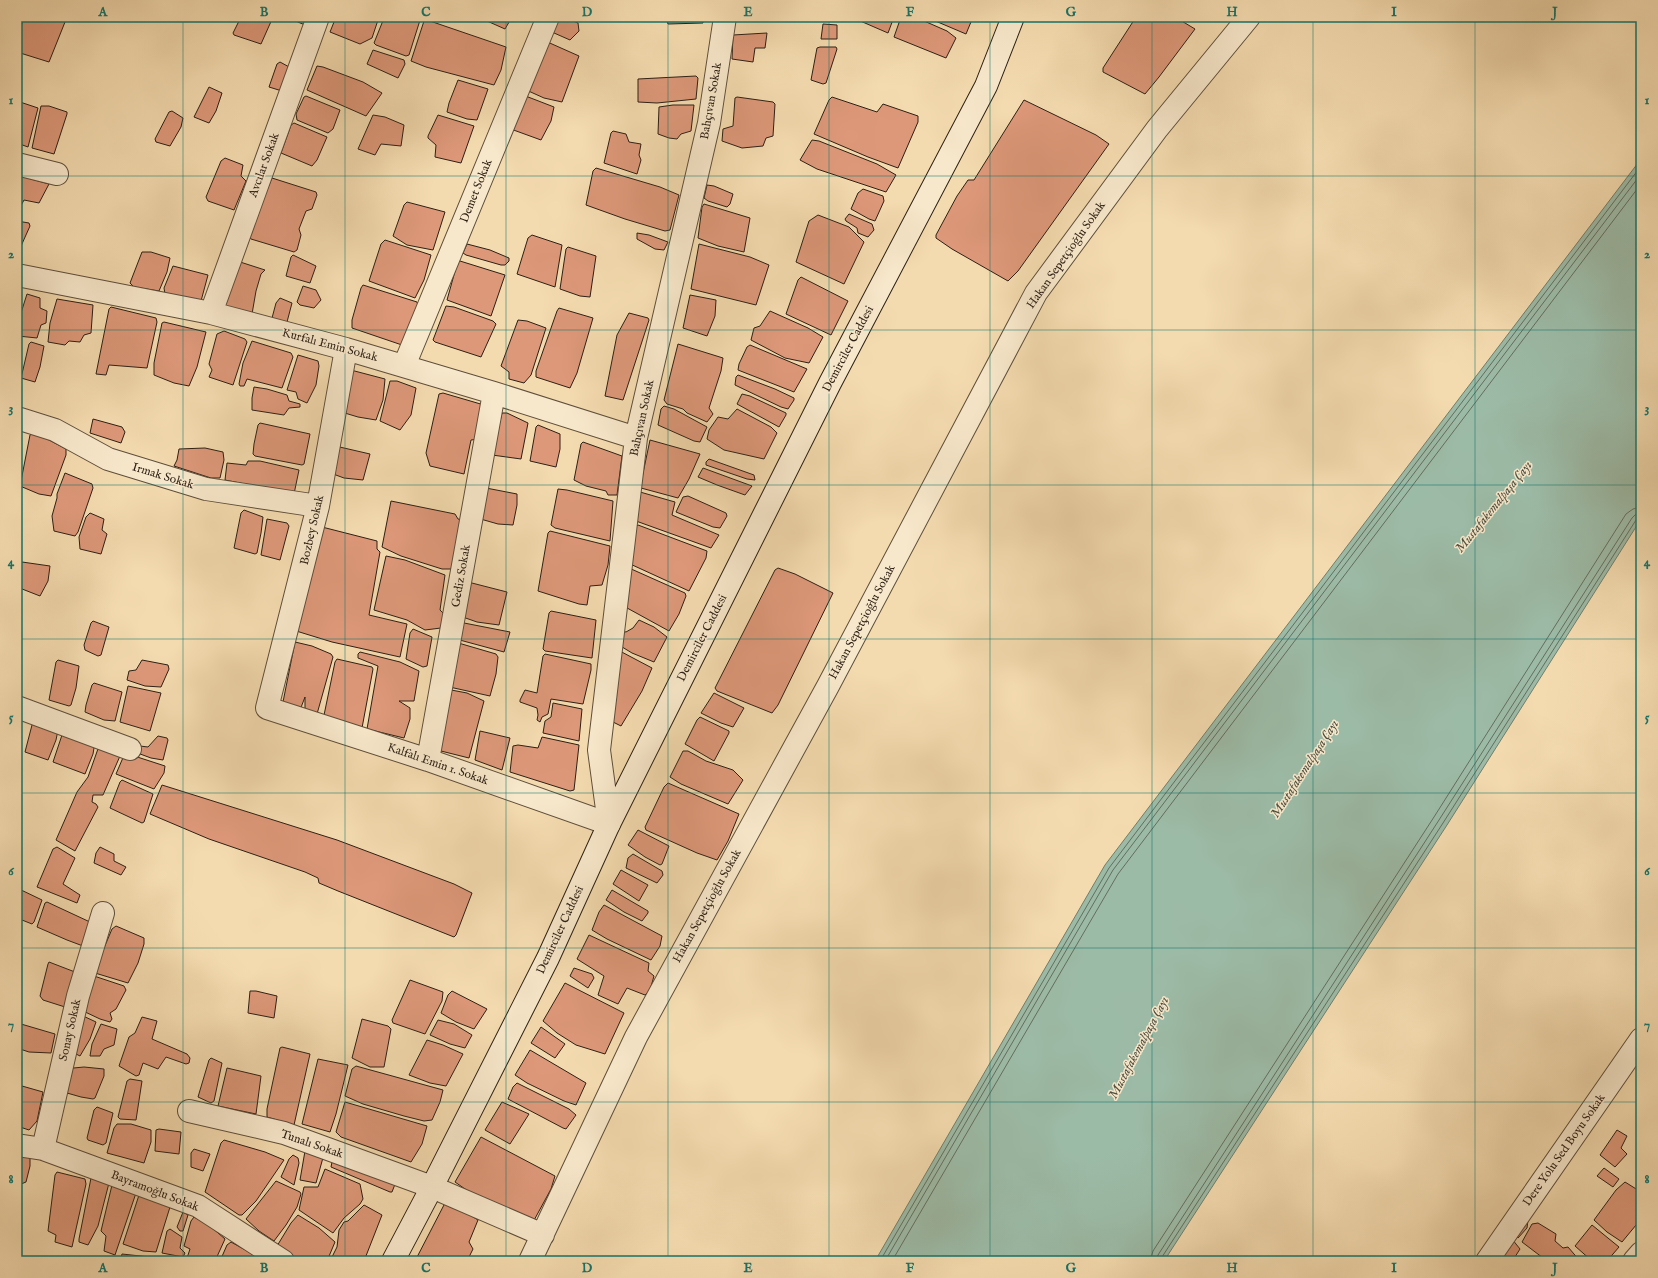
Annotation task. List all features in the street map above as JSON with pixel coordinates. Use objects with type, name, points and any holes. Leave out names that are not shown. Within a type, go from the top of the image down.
[{"type":"street","name":"Avcılar Sokak","points":[[211,313],[318,17]]},
{"type":"street","name":"Demet Sokak","points":[[404,366],[548,17]]},
{"type":"street","name":"Bahçıvan Sokak","points":[[609,824],[599,750],[636,438],[709,123],[725,17]]},
{"type":"street","name":"Demirciler Caddesi","points":[[393,1261],[548,958],[609,824],[830,383],[986,86],[1013,17]]},
{"type":"street","name":"Hakan Sepetçioğlu Sokak","points":[[530,1261],[636,1037],[828,686],[1036,294],[1157,129],[1249,17]]},
{"type":"street","points":[[17,164],[57,174]]},
{"type":"street","name":"Kurfalı Emin Sokak","points":[[17,275],[211,313],[404,366],[636,438]]},
{"type":"street","name":"Bozbey Sokak","points":[[267,708],[318,506],[346,349]]},
{"type":"street","name":"Gediz Sokak","points":[[428,760],[494,393]]},
{"type":"street","name":"Irmak Sokak","points":[[17,418],[55,430],[108,459],[206,489],[318,506]]},
{"type":"street","points":[[17,707],[130,749]]},
{"type":"street","name":"Kalfalı Emin 1. Sokak","points":[[267,708],[428,760],[609,824]]},
{"type":"street","name":"Sonay Sokak","points":[[43,1149],[78,996],[103,913]]},
{"type":"street","name":"Dere Yolu Sed Boyu Sokak","points":[[1486,1261],[1641,1039]]},
{"type":"street","name":"Tunalı Sokak","points":[[189,1111],[284,1133],[432,1187],[543,1235]]},
{"type":"street","name":"Bayramoğlu Sokak","points":[[17,1145],[43,1149],[198,1206],[283,1261]]},
{"type":"street","points":[[1634,1261],[1641,1252]]},
{"type":"water","name":"Mustafakemalpaşa Çayı","points":[[1641,159],[1641,519],[1447,825],[1164,1261],[875,1261],[1105,865]]},
{"type":"building","points":[[24,17],[67,17],[49,62],[17,52],[17,39]]},
{"type":"building","points":[[241,17],[273,17],[261,44],[234,35],[233,33]]},
{"type":"building","points":[[286,17],[312,17],[305,25]]},
{"type":"building","points":[[336,17],[379,17],[372,38],[360,44],[330,32]]},
{"type":"building","points":[[421,17],[409,55],[406,56],[374,43],[384,18]]},
{"type":"building","points":[[478,17],[512,17],[505,29]]},
{"type":"building","points":[[548,17],[564,17],[578,23],[579,31],[570,40],[545,29]]},
{"type":"building","points":[[666,17],[703,17],[703,23],[668,24]]},
{"type":"building","points":[[859,17],[894,17],[888,33],[858,20]]},
{"type":"building","points":[[901,17],[915,17],[947,31],[956,38],[946,58],[894,37]]},
{"type":"building","points":[[926,17],[973,17],[966,34]]},
{"type":"building","points":[[1136,17],[1175,17],[1195,29],[1145,94],[1103,72],[1103,68]]},
{"type":"building","points":[[427,20],[506,47],[501,70],[494,85],[426,67],[411,61],[424,21]]},
{"type":"building","points":[[823,24],[837,25],[837,39],[821,39]]},
{"type":"building","points":[[767,33],[765,48],[755,48],[753,62],[732,59],[733,35]]},
{"type":"building","points":[[543,40],[579,56],[562,102],[544,98],[524,89]]},
{"type":"building","points":[[836,47],[837,49],[826,83],[823,84],[811,80],[817,48]]},
{"type":"building","points":[[373,50],[404,60],[405,64],[398,78],[367,64]]},
{"type":"building","points":[[280,62],[291,68],[282,91],[269,87],[277,64]]},
{"type":"building","points":[[317,66],[363,82],[382,93],[366,116],[307,90]]},
{"type":"building","points":[[696,76],[698,78],[696,99],[657,103],[638,102],[638,79]]},
{"type":"building","points":[[458,80],[488,89],[477,120],[467,119],[447,112]]},
{"type":"building","points":[[209,87],[222,93],[216,111],[209,123],[194,117]]},
{"type":"building","points":[[523,95],[554,107],[551,121],[541,140],[508,128]]},
{"type":"building","points":[[306,96],[340,110],[333,129],[328,133],[297,120],[296,114],[304,97]]},
{"type":"building","points":[[737,97],[773,102],[775,104],[773,136],[766,138],[763,146],[742,148],[722,141],[723,129],[733,126],[735,98]]},
{"type":"building","points":[[832,97],[877,112],[883,104],[918,116],[918,122],[898,168],[814,134],[829,100]]},
{"type":"building","points":[[1024,100],[1096,135],[1109,144],[1018,271],[1008,281],[952,249],[936,238],[936,235],[957,196],[968,180],[974,180]]},
{"type":"building","points":[[20,102],[38,108],[28,147],[17,143],[17,106]]},
{"type":"building","points":[[694,105],[691,131],[681,134],[677,139],[658,134],[659,107]]},
{"type":"building","points":[[41,106],[49,106],[67,112],[54,154],[32,148]]},
{"type":"building","points":[[172,111],[183,118],[181,127],[170,146],[156,142],[155,139],[169,112]]},
{"type":"building","points":[[373,115],[385,117],[404,125],[401,146],[381,144],[375,155],[358,149]]},
{"type":"building","points":[[438,115],[474,126],[461,163],[435,157],[436,145],[428,138],[428,136]]},
{"type":"building","points":[[294,123],[327,137],[317,160],[312,166],[281,153],[291,125]]},
{"type":"building","points":[[613,131],[626,134],[629,142],[641,144],[639,155],[641,160],[637,174],[604,163],[611,133]]},
{"type":"building","points":[[812,140],[819,141],[877,164],[896,175],[886,192],[817,169],[800,160]]},
{"type":"building","points":[[225,158],[243,165],[241,176],[246,181],[234,210],[208,201],[206,197],[221,161]]},
{"type":"building","points":[[596,168],[660,187],[679,195],[670,230],[665,231],[586,205],[593,171]]},
{"type":"building","points":[[17,175],[49,184],[39,203],[24,200],[17,213]]},
{"type":"building","points":[[272,178],[316,192],[317,195],[312,209],[306,211],[299,229],[301,235],[297,250],[294,252],[251,239],[248,235]]},
{"type":"building","points":[[707,185],[714,186],[733,194],[730,204],[727,207],[708,201],[704,198]]},
{"type":"building","points":[[863,189],[883,196],[884,201],[875,221],[851,209],[858,193]]},
{"type":"building","points":[[407,202],[445,212],[433,250],[407,245],[393,236],[404,205]]},
{"type":"building","points":[[704,204],[750,218],[744,252],[718,246],[698,238],[702,207]]},
{"type":"building","points":[[849,214],[872,224],[874,230],[868,237],[858,233],[857,228],[846,221],[845,219]]},
{"type":"building","points":[[818,215],[849,227],[864,242],[844,284],[796,262],[809,221]]},
{"type":"building","points":[[17,221],[29,223],[30,226],[17,255]]},
{"type":"building","points":[[637,233],[649,235],[668,242],[664,250],[655,249],[637,239]]},
{"type":"building","points":[[532,235],[562,245],[555,287],[517,274],[528,238]]},
{"type":"building","points":[[385,240],[431,255],[424,280],[415,298],[369,281],[381,244]]},
{"type":"building","points":[[467,244],[490,250],[509,258],[509,261],[505,265],[501,265],[466,255],[463,253]]},
{"type":"building","points":[[699,244],[750,257],[769,265],[756,305],[691,289]]},
{"type":"building","points":[[568,247],[596,256],[590,297],[580,296],[560,289],[566,249]]},
{"type":"building","points":[[142,252],[151,252],[170,258],[167,272],[159,291],[134,287],[130,283]]},
{"type":"building","points":[[293,255],[316,266],[310,283],[286,276],[291,257]]},
{"type":"building","points":[[237,261],[265,270],[261,274],[252,314],[225,307],[222,302]]},
{"type":"building","points":[[460,261],[505,275],[491,316],[447,300],[457,264]]},
{"type":"building","points":[[173,266],[208,275],[201,301],[165,294],[164,288]]},
{"type":"building","points":[[801,277],[848,301],[831,335],[786,314],[798,280]]},
{"type":"building","points":[[363,285],[417,302],[418,306],[402,345],[352,328],[352,320]]},
{"type":"building","points":[[303,286],[316,290],[321,300],[314,308],[300,305],[297,302]]},
{"type":"building","points":[[27,294],[40,298],[40,308],[47,311],[46,323],[41,325],[37,338],[18,336],[20,316]]},
{"type":"building","points":[[690,295],[716,300],[715,316],[707,336],[683,328]]},
{"type":"building","points":[[280,298],[292,303],[287,322],[284,323],[272,318],[276,303]]},
{"type":"building","points":[[57,299],[93,305],[91,333],[84,335],[80,342],[69,341],[65,345],[48,342],[50,323]]},
{"type":"building","points":[[446,306],[454,307],[493,321],[496,324],[481,357],[435,342],[433,340]]},
{"type":"building","points":[[111,307],[156,318],[157,322],[147,368],[109,365],[106,375],[96,374],[109,309]]},
{"type":"building","points":[[559,308],[593,318],[577,373],[570,388],[536,377],[536,371]]},
{"type":"building","points":[[770,311],[808,328],[823,337],[809,363],[785,358],[751,340],[754,328],[760,326]]},
{"type":"building","points":[[629,313],[648,318],[649,320],[623,400],[605,396],[617,335]]},
{"type":"building","points":[[518,320],[527,321],[546,328],[531,375],[524,383],[509,379],[509,372],[501,366]]},
{"type":"building","points":[[164,322],[206,332],[197,367],[189,386],[174,383],[154,375],[154,363],[162,323]]},
{"type":"building","points":[[224,331],[245,339],[247,342],[233,385],[209,377],[212,370],[209,364],[217,334]]},
{"type":"building","points":[[252,341],[291,353],[293,357],[282,388],[247,379],[244,386],[240,386],[239,384],[243,363]]},
{"type":"building","points":[[31,342],[44,346],[40,367],[35,382],[21,378],[29,344]]},
{"type":"building","points":[[678,344],[723,358],[721,371],[709,408],[713,414],[707,422],[687,413],[683,409],[667,404],[664,400]]},
{"type":"building","points":[[750,345],[807,369],[794,392],[738,370],[739,364],[747,347]]},
{"type":"building","points":[[298,355],[318,361],[319,366],[316,385],[307,403],[298,399],[296,392],[287,390]]},
{"type":"building","points":[[347,369],[385,379],[383,400],[376,420],[358,417],[338,411]]},
{"type":"building","points":[[738,375],[775,389],[794,398],[794,400],[788,409],[781,407],[735,385],[736,377]]},
{"type":"building","points":[[390,381],[397,381],[416,388],[411,415],[400,430],[380,421]]},
{"type":"building","points":[[254,387],[287,395],[289,401],[300,404],[300,407],[289,408],[284,415],[252,410]]},
{"type":"building","points":[[443,393],[484,405],[479,439],[471,440],[464,474],[430,466],[426,453],[439,394]]},
{"type":"building","points":[[742,394],[750,396],[786,413],[779,427],[737,404]]},
{"type":"building","points":[[664,406],[674,409],[707,427],[700,442],[694,441],[658,425],[661,409]]},
{"type":"building","points":[[737,409],[771,427],[777,433],[764,459],[724,450],[707,439],[709,430],[718,417],[728,419]]},
{"type":"building","points":[[502,413],[507,413],[528,423],[521,459],[492,455]]},
{"type":"building","points":[[93,419],[122,427],[125,432],[121,443],[90,433]]},
{"type":"building","points":[[260,423],[310,434],[304,464],[302,465],[255,456],[253,454],[254,444],[258,425]]},
{"type":"building","points":[[538,425],[560,434],[560,449],[556,467],[530,461],[536,427]]},
{"type":"building","points":[[34,432],[66,449],[66,455],[51,496],[39,494],[20,486],[30,435]]},
{"type":"building","points":[[650,440],[700,454],[689,479],[678,498],[641,488]]},
{"type":"building","points":[[583,442],[622,456],[617,495],[608,495],[606,491],[586,486],[574,480],[581,444]]},
{"type":"building","points":[[331,445],[370,454],[363,480],[344,478],[325,471]]},
{"type":"building","points":[[205,448],[223,452],[224,460],[220,478],[211,478],[174,466],[179,449]]},
{"type":"building","points":[[709,459],[754,475],[755,480],[747,479],[706,465],[706,462]]},
{"type":"building","points":[[248,461],[260,461],[299,470],[294,494],[225,480],[227,463],[246,465]]},
{"type":"building","points":[[703,468],[752,486],[745,495],[717,485],[698,477]]},
{"type":"building","points":[[65,473],[92,484],[93,488],[78,532],[75,536],[54,531],[52,516],[57,494]]},
{"type":"building","points":[[486,488],[517,494],[517,505],[513,525],[498,524],[477,518]]},
{"type":"building","points":[[558,489],[613,501],[610,541],[555,528],[551,525]]},
{"type":"building","points":[[640,492],[675,502],[672,515],[719,535],[711,548],[636,521]]},
{"type":"building","points":[[688,496],[726,513],[727,516],[720,528],[713,527],[676,512],[683,497]]},
{"type":"building","points":[[391,501],[455,514],[458,519],[465,521],[455,569],[442,569],[401,556],[382,547]]},
{"type":"building","points":[[244,510],[263,517],[257,553],[255,554],[234,548],[241,513]]},
{"type":"building","points":[[90,513],[104,519],[102,530],[107,534],[101,554],[80,549],[79,537],[86,517]]},
{"type":"building","points":[[267,519],[287,523],[289,526],[280,560],[261,555]]},
{"type":"building","points":[[638,525],[707,551],[706,558],[689,591],[628,563],[634,528]]},
{"type":"building","points":[[322,527],[377,541],[377,549],[380,552],[369,615],[407,624],[400,657],[332,642],[293,630]]},
{"type":"building","points":[[550,531],[610,546],[608,565],[602,585],[590,586],[587,605],[579,604],[538,591],[548,533]]},
{"type":"building","points":[[386,556],[405,560],[445,575],[440,610],[445,615],[441,628],[425,630],[407,620],[374,610]]},
{"type":"building","points":[[22,562],[50,566],[48,581],[40,596],[17,587],[17,573]]},
{"type":"building","points":[[629,568],[685,593],[686,596],[679,614],[669,631],[618,603]]},
{"type":"building","points":[[778,568],[795,574],[833,593],[778,705],[772,713],[717,691],[715,688],[775,570]]},
{"type":"building","points":[[468,582],[507,592],[499,625],[477,622],[457,615]]},
{"type":"building","points":[[551,611],[596,620],[592,658],[545,651],[543,649],[549,613]]},
{"type":"building","points":[[639,620],[654,627],[667,637],[654,662],[632,653],[614,642],[617,630],[626,632],[633,628]]},
{"type":"building","points":[[93,621],[109,627],[101,655],[98,656],[85,650],[84,645]]},
{"type":"building","points":[[459,622],[510,632],[504,652],[456,639]]},
{"type":"building","points":[[413,629],[432,637],[427,666],[423,667],[406,659],[410,633]]},
{"type":"building","points":[[295,642],[312,646],[331,654],[333,657],[317,714],[305,711],[305,697],[300,710],[282,707]]},
{"type":"building","points":[[455,642],[496,654],[498,657],[496,674],[490,696],[445,686]]},
{"type":"building","points":[[616,649],[652,668],[642,691],[621,726],[605,718]]},
{"type":"building","points":[[360,652],[400,662],[419,671],[414,701],[399,701],[410,708],[410,719],[404,738],[367,729],[378,666],[358,658],[358,654]]},
{"type":"building","points":[[545,654],[591,664],[591,670],[583,704],[551,699],[548,714],[542,717],[540,722],[537,720],[537,708],[520,702],[520,700],[525,690],[537,693],[543,656]]},
{"type":"building","points":[[337,659],[372,667],[373,669],[362,728],[323,720],[335,662]]},
{"type":"building","points":[[58,660],[79,666],[76,688],[71,705],[69,706],[49,700],[56,662]]},
{"type":"building","points":[[142,660],[168,665],[169,669],[161,687],[145,686],[127,680],[129,671],[136,670]]},
{"type":"building","points":[[94,683],[122,692],[115,721],[104,720],[85,712],[92,685]]},
{"type":"building","points":[[128,686],[161,693],[150,731],[120,722]]},
{"type":"building","points":[[446,689],[467,693],[484,701],[469,758],[433,749]]},
{"type":"building","points":[[714,693],[744,708],[733,727],[701,713]]},
{"type":"building","points":[[553,703],[582,709],[579,741],[543,733],[545,721],[551,717]]},
{"type":"building","points":[[700,717],[729,731],[714,761],[685,744]]},
{"type":"building","points":[[35,722],[58,730],[56,740],[48,760],[25,752],[32,725]]},
{"type":"building","points":[[480,731],[510,738],[502,770],[475,760]]},
{"type":"building","points":[[62,735],[95,742],[93,754],[85,774],[53,762]]},
{"type":"building","points":[[158,736],[167,738],[168,740],[163,760],[151,758],[132,751],[132,745],[148,747]]},
{"type":"building","points":[[542,737],[579,745],[574,790],[570,791],[510,772],[513,746],[518,745],[538,748]]},
{"type":"building","points":[[99,746],[120,756],[103,795],[93,795],[92,802],[98,807],[75,851],[56,840],[77,792],[88,777]]},
{"type":"building","points":[[683,751],[688,751],[706,761],[733,770],[743,780],[728,804],[681,784],[670,777]]},
{"type":"building","points":[[125,753],[165,766],[164,773],[154,789],[116,774]]},
{"type":"building","points":[[122,780],[153,794],[144,822],[142,823],[110,808]]},
{"type":"building","points":[[668,783],[739,814],[728,841],[717,860],[697,853],[646,830],[645,827],[664,787]]},
{"type":"building","points":[[162,785],[337,840],[454,884],[472,893],[456,935],[454,937],[338,891],[319,883],[318,878],[305,872],[209,839],[150,814]]},
{"type":"building","points":[[638,830],[669,846],[662,864],[660,865],[645,857],[628,845]]},
{"type":"building","points":[[57,847],[75,858],[63,884],[80,895],[77,903],[37,887],[53,849]]},
{"type":"building","points":[[100,847],[114,854],[114,861],[126,867],[121,875],[94,863],[96,853]]},
{"type":"building","points":[[633,854],[662,871],[663,875],[657,883],[626,868],[628,858]]},
{"type":"building","points":[[621,870],[648,885],[639,901],[613,884]]},
{"type":"building","points":[[17,888],[42,900],[32,924],[17,918]]},
{"type":"building","points":[[612,890],[648,911],[642,921],[624,912],[606,900]]},
{"type":"building","points":[[47,902],[90,922],[83,946],[37,927],[45,903]]},
{"type":"building","points":[[604,905],[662,936],[660,946],[651,960],[607,939],[592,930],[599,912]]},
{"type":"building","points":[[116,926],[144,938],[144,944],[138,963],[128,983],[95,973],[96,967],[112,929]]},
{"type":"building","points":[[589,935],[649,963],[648,971],[654,976],[650,990],[645,995],[627,988],[618,1004],[598,995],[604,976],[577,959]]},
{"type":"building","points":[[49,962],[75,972],[65,1007],[43,1000],[40,996]]},
{"type":"building","points":[[574,968],[592,974],[594,978],[588,988],[570,976]]},
{"type":"building","points":[[94,976],[124,986],[126,990],[116,1009],[110,1013],[112,1019],[110,1022],[81,1010]]},
{"type":"building","points":[[410,980],[443,992],[442,1001],[425,1034],[393,1023],[392,1020]]},
{"type":"building","points":[[565,983],[624,1013],[605,1054],[576,1045],[557,1033],[543,1021]]},
{"type":"building","points":[[250,991],[277,996],[274,1018],[248,1013]]},
{"type":"building","points":[[452,991],[487,1009],[474,1029],[456,1022],[441,1013],[448,995]]},
{"type":"building","points":[[81,1015],[96,1022],[90,1039],[80,1056],[68,1050]]},
{"type":"building","points":[[142,1017],[157,1021],[152,1039],[187,1054],[190,1058],[189,1063],[186,1064],[166,1057],[158,1069],[143,1063],[139,1075],[136,1076],[119,1066],[129,1037],[135,1033]]},
{"type":"building","points":[[362,1019],[388,1026],[391,1029],[384,1067],[370,1067],[352,1058]]},
{"type":"building","points":[[438,1020],[454,1024],[472,1035],[465,1048],[450,1044],[430,1035]]},
{"type":"building","points":[[21,1024],[55,1034],[51,1053],[29,1052],[17,1048],[17,1026]]},
{"type":"building","points":[[101,1024],[117,1029],[114,1045],[104,1049],[100,1056],[90,1056],[92,1044]]},
{"type":"building","points":[[541,1027],[565,1044],[555,1058],[531,1043]]},
{"type":"building","points":[[427,1040],[463,1054],[446,1086],[430,1083],[409,1075]]},
{"type":"building","points":[[282,1047],[310,1054],[294,1125],[267,1117],[267,1109],[280,1048]]},
{"type":"building","points":[[530,1050],[586,1083],[576,1105],[564,1101],[527,1083],[515,1075]]},
{"type":"building","points":[[211,1058],[222,1063],[214,1101],[211,1103],[198,1097],[209,1060]]},
{"type":"building","points":[[318,1059],[348,1065],[330,1132],[302,1124]]},
{"type":"building","points":[[356,1066],[443,1090],[440,1102],[432,1120],[424,1121],[404,1116],[363,1104],[345,1096],[352,1069]]},
{"type":"building","points":[[84,1067],[104,1069],[104,1076],[95,1098],[81,1097],[60,1091],[63,1069]]},
{"type":"building","points":[[227,1068],[261,1076],[256,1114],[218,1106]]},
{"type":"building","points":[[130,1079],[142,1081],[136,1120],[120,1119],[118,1117],[127,1081]]},
{"type":"building","points":[[517,1083],[569,1109],[576,1115],[566,1129],[508,1099],[513,1087]]},
{"type":"building","points":[[22,1086],[43,1092],[37,1121],[29,1130],[17,1126],[17,1105],[20,1087]]},
{"type":"building","points":[[345,1102],[427,1126],[422,1144],[411,1162],[341,1137],[336,1132]]},
{"type":"building","points":[[502,1102],[529,1114],[510,1144],[485,1130]]},
{"type":"building","points":[[97,1107],[113,1113],[106,1143],[103,1145],[88,1140],[87,1138],[94,1110]]},
{"type":"building","points":[[117,1124],[131,1124],[151,1130],[151,1142],[144,1163],[107,1153],[114,1128]]},
{"type":"building","points":[[159,1129],[181,1132],[179,1154],[155,1151],[156,1130]]},
{"type":"building","points":[[1617,1130],[1627,1136],[1621,1148],[1627,1154],[1615,1167],[1600,1155]]},
{"type":"building","points":[[481,1137],[555,1176],[551,1189],[532,1224],[468,1191],[455,1182]]},
{"type":"building","points":[[224,1140],[265,1152],[284,1160],[256,1201],[242,1215],[239,1215],[205,1192],[221,1143]]},
{"type":"building","points":[[194,1149],[210,1154],[203,1171],[191,1167],[191,1153]]},
{"type":"building","points":[[305,1151],[324,1154],[316,1183],[300,1180]]},
{"type":"building","points":[[17,1152],[30,1153],[30,1166],[26,1182],[21,1184],[17,1198]]},
{"type":"building","points":[[293,1155],[298,1158],[299,1163],[294,1185],[281,1177],[289,1159]]},
{"type":"building","points":[[332,1162],[397,1179],[392,1192],[390,1192],[331,1167]]},
{"type":"building","points":[[1604,1168],[1619,1179],[1613,1187],[1597,1176]]},
{"type":"building","points":[[325,1169],[360,1184],[363,1199],[360,1204],[344,1218],[333,1233],[299,1210],[304,1187],[318,1187]]},
{"type":"building","points":[[57,1172],[85,1179],[86,1184],[72,1247],[55,1242],[56,1235],[48,1231],[55,1175]]},
{"type":"building","points":[[91,1178],[109,1183],[98,1226],[88,1245],[79,1242],[79,1239]]},
{"type":"building","points":[[276,1181],[300,1192],[301,1194],[297,1207],[274,1241],[259,1231],[246,1219]]},
{"type":"building","points":[[1625,1182],[1641,1192],[1641,1219],[1622,1242],[1607,1232],[1594,1220],[1616,1190]]},
{"type":"building","points":[[112,1185],[136,1193],[115,1255],[104,1251],[106,1236],[101,1231]]},
{"type":"building","points":[[140,1192],[170,1207],[156,1252],[143,1251],[123,1244]]},
{"type":"building","points":[[445,1203],[457,1207],[478,1220],[469,1242],[473,1249],[467,1261],[415,1261]]},
{"type":"building","points":[[364,1205],[382,1215],[364,1261],[330,1261],[337,1247],[339,1230],[344,1222],[348,1221]]},
{"type":"building","points":[[183,1212],[188,1215],[183,1231],[180,1231],[177,1227]]},
{"type":"building","points":[[298,1215],[319,1228],[335,1242],[327,1261],[298,1261],[277,1246],[291,1223]]},
{"type":"building","points":[[194,1217],[210,1226],[225,1239],[215,1261],[186,1261],[190,1249],[184,1246],[191,1221]]},
{"type":"building","points":[[1528,1220],[1527,1228],[1518,1238],[1514,1234]]},
{"type":"building","points":[[1538,1223],[1556,1234],[1555,1241],[1563,1248],[1568,1247],[1580,1261],[1547,1261],[1522,1242],[1532,1224]]},
{"type":"building","points":[[1592,1225],[1619,1247],[1607,1261],[1592,1261],[1575,1246]]},
{"type":"building","points":[[170,1229],[182,1237],[180,1248],[185,1253],[183,1257],[162,1253],[167,1231]]},
{"type":"building","points":[[1512,1239],[1520,1249],[1513,1260],[1495,1261]]},
{"type":"building","points":[[231,1242],[258,1257],[256,1261],[220,1261],[227,1245]]},
{"type":"building","points":[[122,1254],[159,1258],[159,1261],[120,1261]]}]
